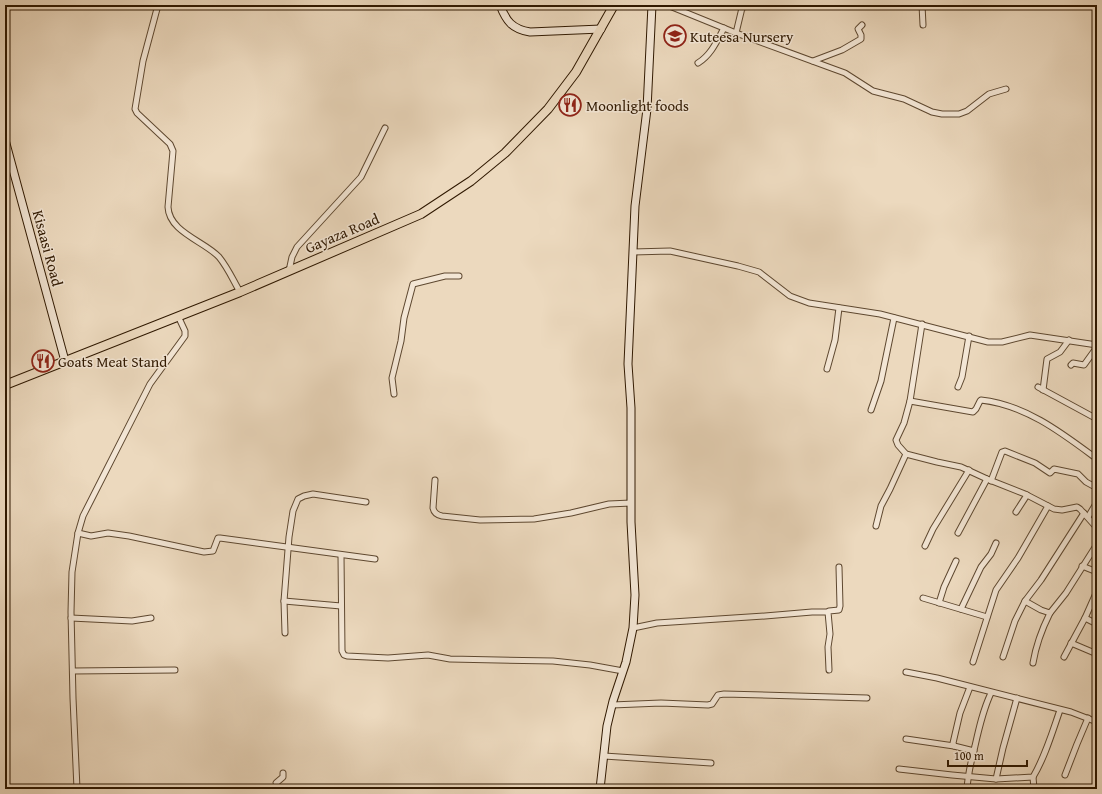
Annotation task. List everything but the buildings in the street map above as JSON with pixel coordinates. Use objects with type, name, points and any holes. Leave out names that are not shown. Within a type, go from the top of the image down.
[{"type":"main road","name":"Gayaza Road","points":[[5,385],[240,292],[421,214],[471,181],[505,153],[548,108],[576,72],[614,5]]},
{"type":"street","points":[[158,5],[143,61],[135,105],[137,113],[170,144],[173,151],[168,207],[168,212],[171,218],[182,231],[218,256],[227,267],[240,292]]},
{"type":"street","points":[[500,5],[503,13],[510,23],[522,31],[530,32],[601,29]]},
{"type":"street","points":[[600,789],[607,726],[623,671],[633,628],[635,595],[631,503],[631,408],[628,364],[636,206],[645,133],[649,83],[652,5]]},
{"type":"street","points":[[667,5],[736,33],[845,73],[873,91],[894,96],[932,112],[942,114],[958,114],[967,111],[989,94],[1006,89]]},
{"type":"street","points":[[736,33],[742,8],[744,6],[756,5]]},
{"type":"street","points":[[922,5],[923,25]]},
{"type":"street","points":[[813,61],[842,50],[861,39],[858,29],[862,25]]},
{"type":"street","points":[[698,63],[713,48],[724,28]]},
{"type":"street","points":[[289,271],[292,257],[297,247],[361,177],[385,128]]},
{"type":"street","name":"Kisaasi Road","points":[[5,140],[65,361]]},
{"type":"street","points":[[633,252],[670,251],[745,268],[759,272],[790,296],[809,303],[880,314],[995,343],[1030,335],[1069,340],[1097,346],[1084,365],[1073,363],[1071,365]]},
{"type":"street","points":[[394,394],[392,378],[401,341],[404,318],[413,284],[445,276],[459,276]]},
{"type":"street","points":[[827,369],[835,340],[838,308]]},
{"type":"street","points":[[77,789],[71,618],[72,572],[78,533],[83,516],[150,384],[185,336],[185,331],[178,316]]},
{"type":"street","points":[[871,410],[881,381],[894,318]]},
{"type":"street","points":[[922,324],[910,401],[904,423],[896,440],[898,445],[906,454],[969,470],[989,480],[1027,495],[1048,506],[1062,510],[1077,507],[1097,528]]},
{"type":"street","points":[[958,387],[962,377],[970,336]]},
{"type":"street","points":[[1069,340],[1060,352],[1047,359],[1041,389],[1097,419]]},
{"type":"street","points":[[910,401],[973,412],[981,400],[1019,409],[1040,420],[1097,459]]},
{"type":"street","points":[[958,533],[989,480],[1002,452],[1005,451],[1030,461],[1050,474],[1054,469],[1078,474],[1086,482],[1097,488]]},
{"type":"street","points":[[876,526],[881,506],[906,454]]},
{"type":"street","points":[[925,546],[932,529],[969,470]]},
{"type":"street","points":[[435,480],[434,512],[437,515],[450,517],[480,520],[534,519],[571,513],[609,504],[631,503]]},
{"type":"street","points":[[285,633],[284,601],[288,548],[295,505],[298,499],[314,494],[366,502]]},
{"type":"street","points":[[1016,512],[1027,495]]},
{"type":"street","points":[[1088,517],[1097,502]]},
{"type":"street","points":[[973,662],[996,590],[1018,558],[1048,506]]},
{"type":"street","points":[[1003,657],[1015,621],[1025,601],[1041,580],[1084,513]]},
{"type":"street","points":[[78,533],[91,536],[108,533],[129,536],[204,552],[213,551],[218,538],[375,559]]},
{"type":"street","points":[[961,609],[981,567],[991,554],[996,543]]},
{"type":"street","points":[[1033,662],[1043,627],[1050,613],[1066,593],[1097,544]]},
{"type":"street","points":[[341,555],[342,651],[347,656],[388,658],[428,655],[450,659],[553,661],[590,665],[623,671]]},
{"type":"street","points":[[939,603],[944,587],[956,561]]},
{"type":"street","points":[[1082,566],[1097,572]]},
{"type":"street","points":[[633,628],[657,622],[828,612],[839,610],[839,567]]},
{"type":"street","points":[[1064,657],[1085,618],[1097,591]]},
{"type":"street","points":[[923,598],[987,617]]},
{"type":"street","points":[[284,601],[341,606]]},
{"type":"street","points":[[1025,601],[1050,613]]},
{"type":"street","points":[[828,612],[830,634],[828,647],[828,670]]},
{"type":"street","points":[[71,618],[127,621],[151,618]]},
{"type":"street","points":[[1085,618],[1097,624]]},
{"type":"street","points":[[1071,643],[1097,654]]},
{"type":"street","points":[[73,670],[174,670]]},
{"type":"street","points":[[906,672],[991,693],[1018,698],[1088,718],[1097,722]]},
{"type":"street","points":[[954,746],[953,743],[960,713],[970,687]]},
{"type":"street","points":[[967,789],[968,777],[985,707],[991,693]]},
{"type":"street","points":[[612,705],[661,703],[708,705],[712,704],[718,695],[724,694],[867,698]]},
{"type":"street","points":[[996,779],[1003,748],[1018,698]]},
{"type":"street","points":[[1034,789],[1033,777],[1044,756],[1060,710]]},
{"type":"street","points":[[1065,775],[1088,718]]},
{"type":"street","points":[[906,739],[954,746],[974,751]]},
{"type":"street","points":[[604,756],[711,763]]},
{"type":"street","points":[[899,769],[996,779],[1033,777]]},
{"type":"street","points":[[279,789],[276,783],[283,777],[283,773]]},
{"type":"place","name":"Kuteesa Nursery","points":[[675,36]]},
{"type":"place","name":"Moonlight foods","points":[[570,105]]},
{"type":"place","name":"Goats Meat Stand","points":[[43,361]]}]
